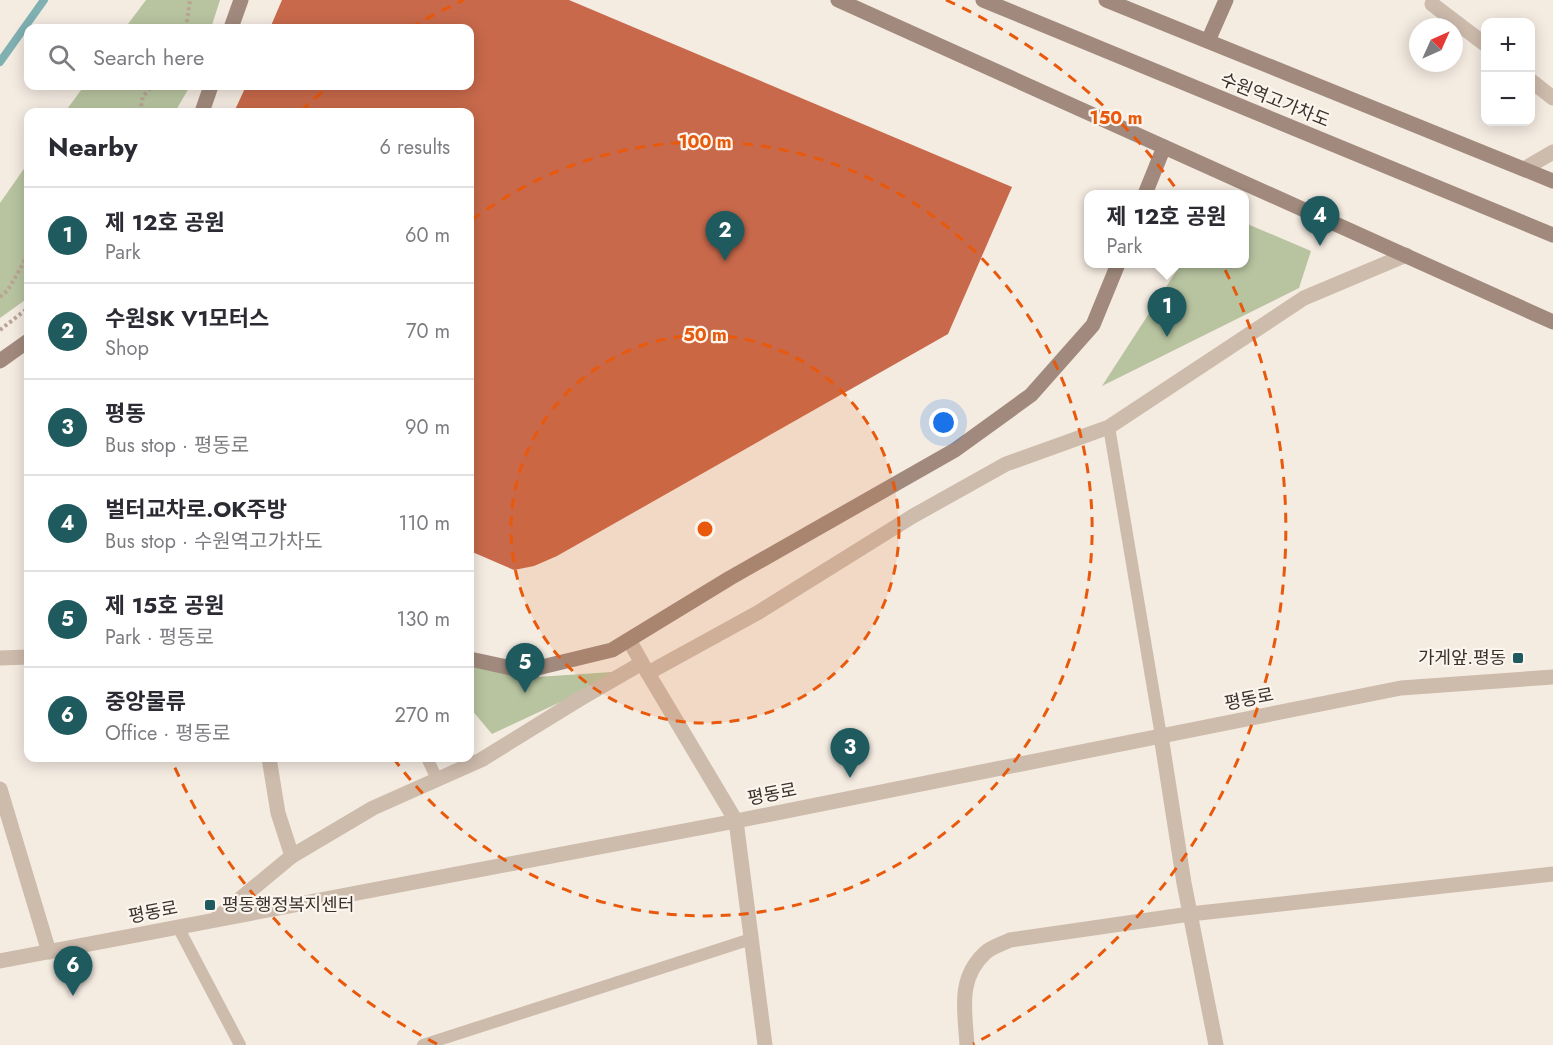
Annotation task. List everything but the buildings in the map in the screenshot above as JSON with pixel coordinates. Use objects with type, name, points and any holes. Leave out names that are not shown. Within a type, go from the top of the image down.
[{"type":"main road","points":[[232,24],[241,0]]},
{"type":"main road","points":[[838,0],[1553,322]]},
{"type":"main road","name":"수원역고가차도","points":[[983,0],[1553,235]]},
{"type":"main road","points":[[1106,0],[1553,181]]},
{"type":"main road","points":[[1208,41],[1226,0]]},
{"type":"main road","points":[[203,108],[210,90]]},
{"type":"main road","points":[[1147,190],[1164,147]]},
{"type":"main road","points":[[474,660],[525,671],[612,650],[730,578],[955,450],[1031,395],[1093,324],[1116,268]]},
{"type":"main road","points":[[0,361],[24,344]]},
{"type":"street","points":[[1432,4],[1481,42]]},
{"type":"street","points":[[1535,84],[1553,98]]},
{"type":"street","points":[[1524,169],[1553,153]]},
{"type":"street","points":[[214,920],[292,856],[373,808],[481,760],[578,700],[759,612],[913,516],[1006,464],[1109,427],[1304,297],[1406,255]]},
{"type":"street","points":[[629,640],[736,821],[765,1045]]},
{"type":"street","points":[[0,658],[24,657]]},
{"type":"street","name":"평동로","points":[[0,961],[736,821],[1401,688],[1553,677]]},
{"type":"street","points":[[1161,736],[1190,914],[1216,1045]]},
{"type":"street","points":[[270,762],[278,813],[292,856]]},
{"type":"street","points":[[0,789],[49,952]]},
{"type":"street","points":[[967,1045],[963,991],[973,967],[986,951],[1010,940],[1190,914],[1553,874]]},
{"type":"lane","points":[[1109,427],[1161,736]]},
{"type":"lane","points":[[429,762],[437,779]]},
{"type":"lane","points":[[178,927],[240,1045]]},
{"type":"lane","points":[[423,1045],[751,939]]},
{"type":"path","points":[[187,24],[190,0]]},
{"type":"path","points":[[141,108],[143,96],[149,90]]},
{"type":"path","points":[[0,297],[8,290],[24,262]]},
{"type":"path","points":[[0,330],[24,311]]},
{"type":"green space","points":[[146,0],[220,0],[212,24],[128,24]]},
{"type":"green space","points":[[81,90],[188,90],[177,108],[68,108]]},
{"type":"green space","points":[[24,169],[24,301],[0,318],[0,203]]},
{"type":"green space","points":[[1249,225],[1311,251],[1299,288],[1102,386],[1178,268],[1249,268]]},
{"type":"green space","points":[[474,663],[522,678],[627,671],[492,734],[474,713]]},
{"type":"waterway","points":[[27,24],[44,0]]},
{"type":"waterway","points":[[0,62],[24,28]]},
{"type":"place","name":"벌터교차로.OK주방","points":[[1320,246]]},
{"type":"place","name":"수원SK V1모터스","points":[[725,261]]},
{"type":"place","name":"제 12호 공원","points":[[1167,337]]},
{"type":"place","name":"가게앞.평동","points":[[1518,658]]},
{"type":"place","name":"제 15호 공원","points":[[525,693]]},
{"type":"place","name":"평동","points":[[850,778]]},
{"type":"place","name":"평동행정복지센터","points":[[210,905]]},
{"type":"place","name":"중앙물류","points":[[73,996]]}]
